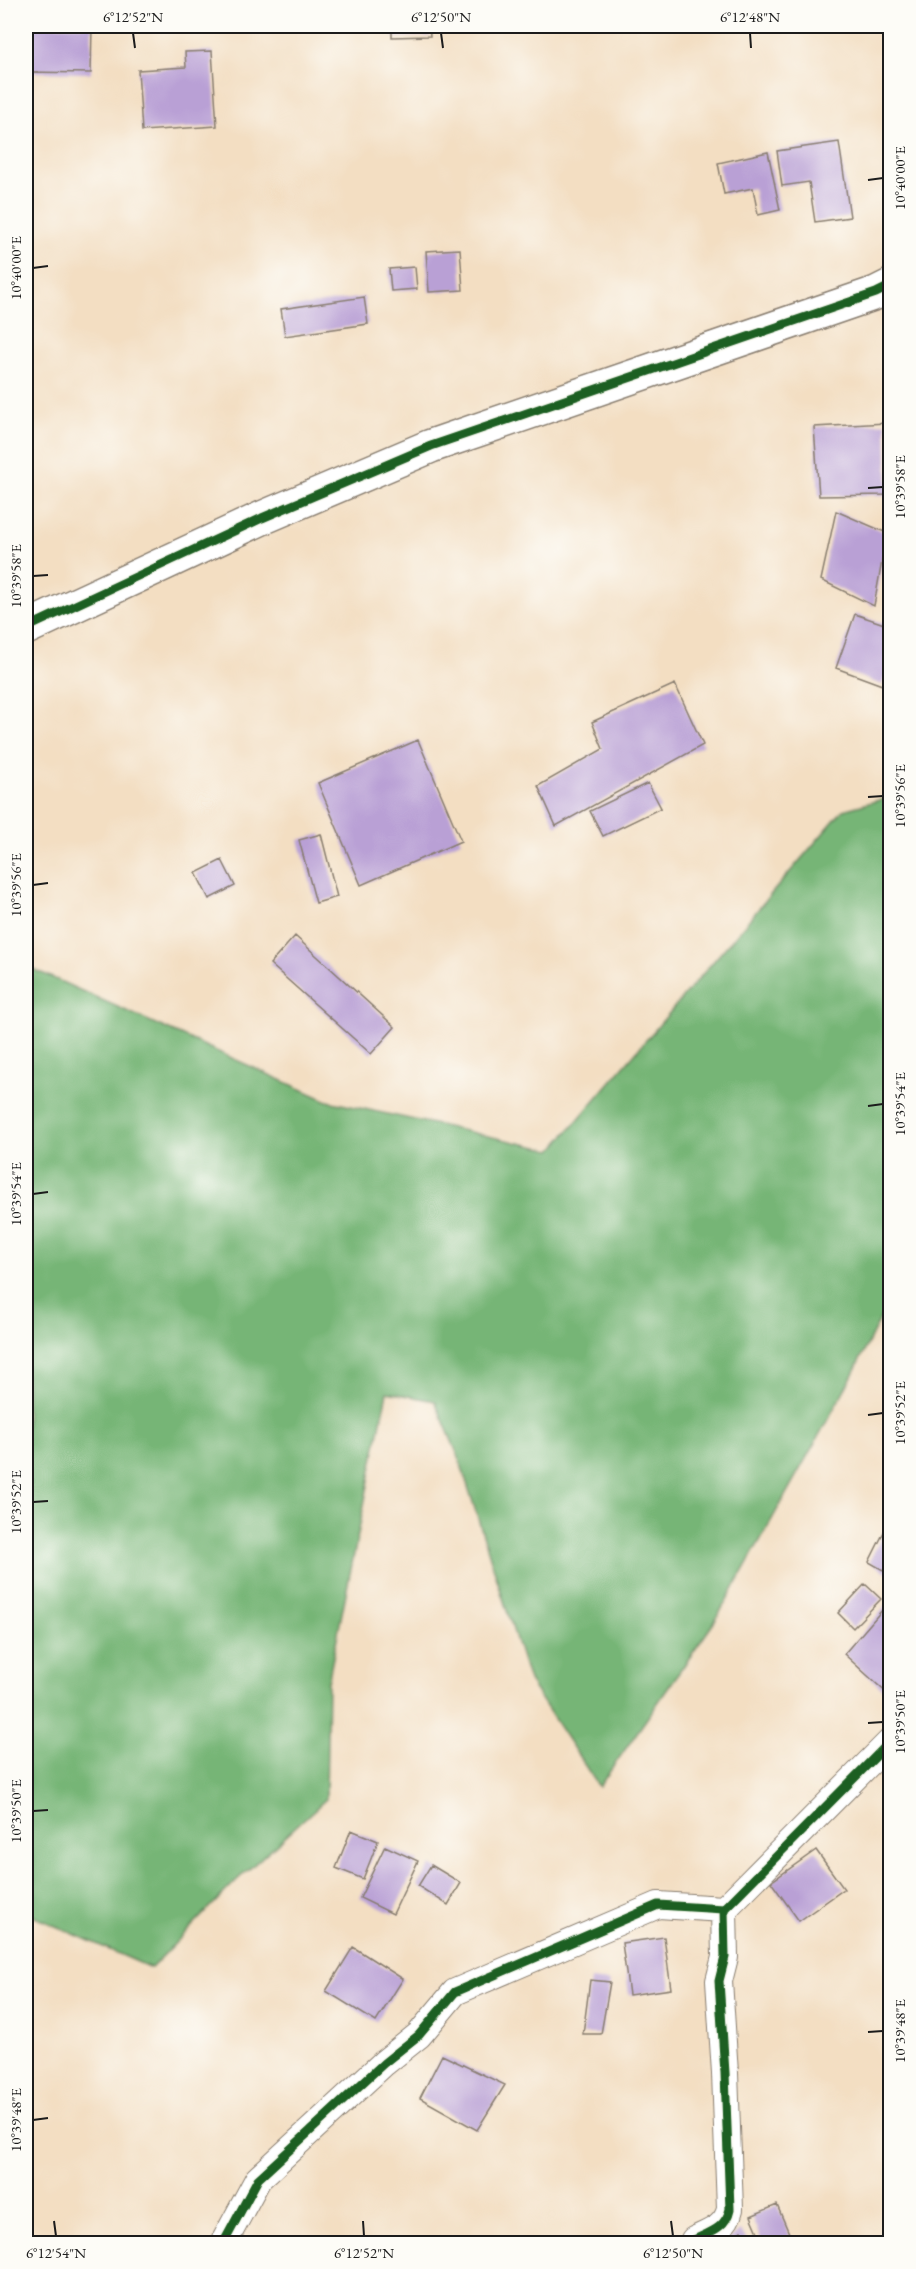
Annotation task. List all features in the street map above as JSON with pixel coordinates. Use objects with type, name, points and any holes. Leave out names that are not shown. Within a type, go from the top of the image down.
[{"type":"street","points":[[26,628],[262,518],[432,446],[891,286]]},
{"type":"street","points":[[693,2244],[694,2240],[722,2225],[728,2218],[729,2209],[725,2073],[719,1981],[725,1957],[724,1909],[891,1742]]},
{"type":"street","points":[[224,2244],[258,2179],[418,2034],[455,1992],[658,1905],[724,1909]]},
{"type":"green space","points":[[890,797],[890,1299],[850,1380],[715,1621],[599,1787],[529,1681],[459,1458],[435,1401],[387,1392],[328,1682],[326,1799],[236,1881],[151,1968],[26,1913],[26,966],[328,1101],[552,1150],[843,810]]},
{"type":"building","points":[[26,26],[92,26],[91,73],[26,72]]},
{"type":"building","points":[[392,26],[429,26],[430,36],[392,37]]},
{"type":"building","points":[[212,51],[217,126],[142,131],[138,70],[186,67],[185,52]]},
{"type":"building","points":[[839,142],[850,217],[815,222],[809,182],[782,186],[777,151]]},
{"type":"building","points":[[768,152],[780,210],[758,215],[753,188],[724,194],[718,163]]},
{"type":"building","points":[[460,249],[463,290],[429,292],[426,251]]},
{"type":"building","points":[[415,267],[417,289],[391,291],[389,269]]},
{"type":"building","points":[[364,297],[368,324],[285,336],[281,309]]},
{"type":"building","points":[[886,423],[888,495],[819,496],[814,427]]},
{"type":"building","points":[[836,511],[887,533],[874,606],[821,580]]},
{"type":"building","points":[[855,614],[890,626],[890,661],[882,685],[836,668]]},
{"type":"building","points":[[675,684],[703,745],[556,826],[538,786],[603,749],[592,722]]},
{"type":"building","points":[[418,740],[461,841],[361,885],[318,783]]},
{"type":"building","points":[[648,783],[661,808],[603,836],[590,811]]},
{"type":"building","points":[[321,834],[337,897],[316,903],[299,840]]},
{"type":"building","points":[[222,860],[235,886],[209,899],[196,873]]},
{"type":"building","points":[[295,936],[395,1027],[371,1054],[270,964]]},
{"type":"building","points":[[890,1520],[890,1574],[869,1562]]},
{"type":"building","points":[[865,1584],[881,1599],[853,1628],[838,1613]]},
{"type":"building","points":[[890,1601],[890,1696],[844,1654]]},
{"type":"building","points":[[351,1830],[378,1841],[363,1879],[336,1868]]},
{"type":"building","points":[[385,1846],[418,1861],[393,1914],[360,1898]]},
{"type":"building","points":[[816,1850],[844,1889],[799,1921],[771,1882]]},
{"type":"building","points":[[431,1865],[461,1883],[448,1905],[418,1886]]},
{"type":"building","points":[[664,1937],[671,1989],[629,1995],[622,1943]]},
{"type":"building","points":[[353,1947],[403,1979],[376,2022],[326,1991]]},
{"type":"building","points":[[590,1980],[610,1982],[601,2034],[583,2034]]},
{"type":"building","points":[[442,2055],[505,2085],[477,2130],[420,2098]]},
{"type":"building","points":[[777,2205],[791,2238],[779,2244],[763,2244],[751,2216]]},
{"type":"building","points":[[741,2231],[749,2244],[722,2244]]},
{"type":"cycle path","points":[[26,628],[262,518],[431,446],[876,293],[890,286]]},
{"type":"cycle path","points":[[223,2244],[258,2179],[384,2063],[419,2035],[455,1992],[658,1905],[724,1909],[890,1742]]},
{"type":"cycle path","points":[[693,2244],[694,2240],[721,2225],[730,2209],[719,1981],[725,1957],[724,1909]]}]
